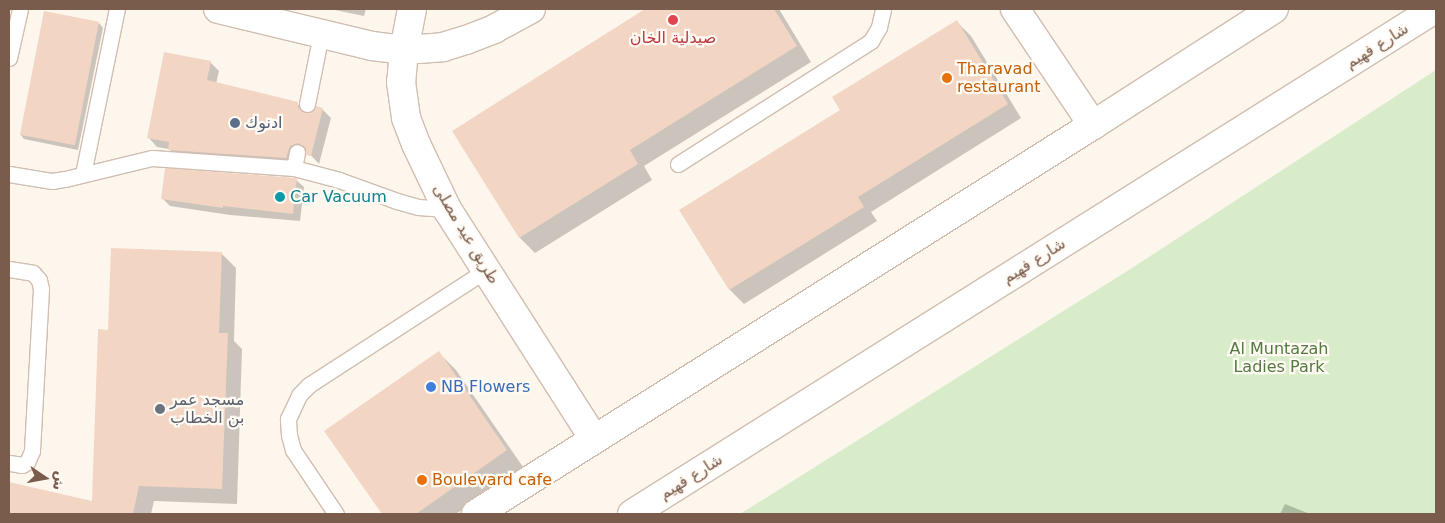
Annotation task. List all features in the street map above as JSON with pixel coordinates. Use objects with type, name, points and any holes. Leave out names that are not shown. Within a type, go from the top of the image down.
[{"type":"street","points":[[218,9],[372,46],[404,50],[443,47],[466,40],[494,29],[523,10]]},
{"type":"street","name":"طريق عيد مصلى","points":[[412,9],[404,50],[402,82],[406,118],[416,144],[447,209],[594,438]]},
{"type":"street","points":[[1015,9],[1093,126]]},
{"type":"street","points":[[476,514],[594,438],[1093,126],[1274,9]]},
{"type":"street","name":"شارع فهيم","points":[[632,514],[1435,9]]},
{"type":"lane","points":[[9,58],[20,9]]},
{"type":"lane","points":[[83,174],[116,9]]},
{"type":"lane","points":[[678,164],[871,41],[879,27],[882,9]]},
{"type":"lane","points":[[307,104],[321,34]]},
{"type":"lane","points":[[294,168],[297,152]]},
{"type":"lane","points":[[9,174],[52,180],[152,158],[294,168],[339,180],[418,207],[447,209]]},
{"type":"lane","points":[[9,269],[33,273],[39,280],[41,289],[32,451],[27,462],[22,465],[9,463]]},
{"type":"lane","points":[[336,514],[293,450],[288,435],[288,419],[299,395],[309,385],[486,270]]},
{"type":"green space","name":"Al Muntazah Ladies Park","points":[[1436,70],[1436,514],[740,514],[1132,268]]},
{"type":"building","points":[[645,9],[774,9],[797,46],[630,150],[638,164],[519,238],[452,131]]},
{"type":"building","points":[[44,11],[99,22],[75,145],[20,135]]},
{"type":"building","points":[[957,20],[1008,104],[858,197],[864,207],[729,290],[679,210],[840,110],[832,97]]},
{"type":"building","points":[[164,52],[211,61],[207,80],[298,102],[298,107],[305,113],[310,113],[316,106],[323,108],[311,156],[306,155],[306,148],[298,143],[290,146],[286,158],[168,150],[169,142],[147,138]]},
{"type":"building","points":[[165,168],[297,178],[293,214],[223,206],[223,208],[161,199]]},
{"type":"building","name":"مسجد عمر بن الخطاب","points":[[111,248],[222,252],[219,333],[228,333],[222,489],[139,486],[133,514],[9,514],[9,482],[92,501],[98,329],[108,330]]},
{"type":"building","points":[[439,351],[507,450],[416,514],[382,514],[324,431]]},
{"type":"place","name":"صيدلية الخان","points":[[673,20]]},
{"type":"place","name":"Tharavad restaurant","points":[[947,78]]},
{"type":"place","name":"ادنوك","points":[[235,123]]},
{"type":"place","name":"Car Vacuum","points":[[280,197]]},
{"type":"place","name":"NB Flowers","points":[[431,387]]},
{"type":"place","name":"مسجد عمر بن الخطاب","points":[[160,409]]},
{"type":"place","name":"Boulevard cafe","points":[[422,480]]}]
